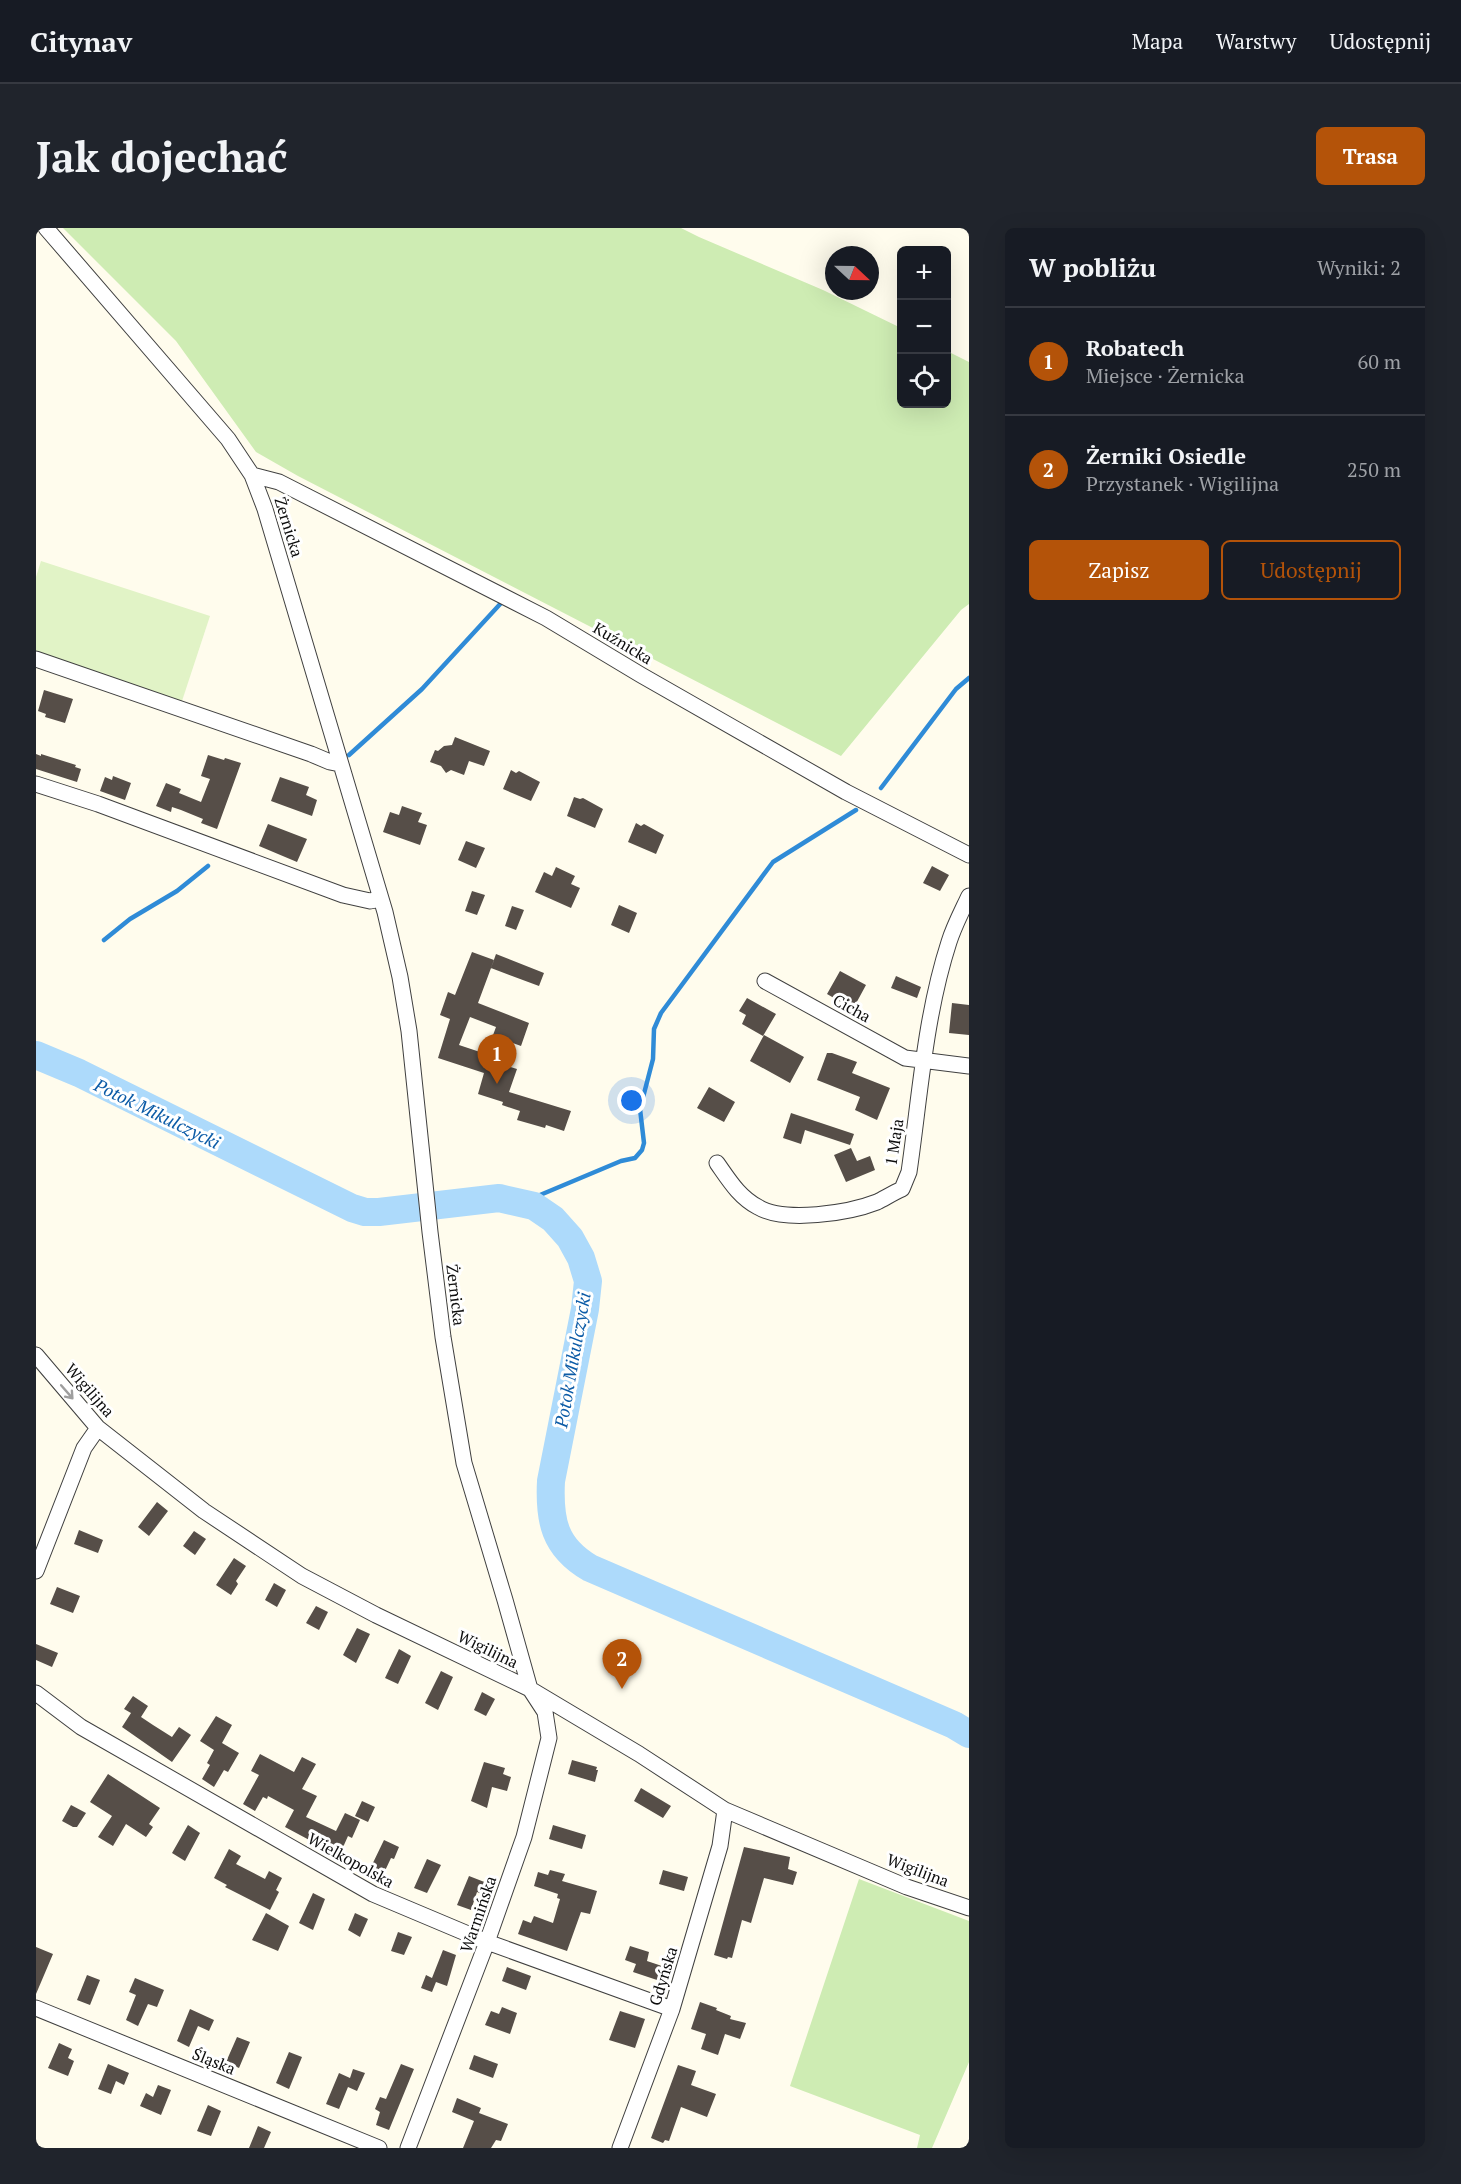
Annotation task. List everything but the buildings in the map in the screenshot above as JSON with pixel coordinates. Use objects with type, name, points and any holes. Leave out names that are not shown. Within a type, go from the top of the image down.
[{"type":"street","name":"Żernicka","points":[[46,228],[228,439],[252,475],[265,509],[381,899],[400,977],[409,1031],[424,1183],[445,1348],[464,1463],[530,1689]]},
{"type":"street","name":"Kuźnicka","points":[[252,475],[279,482],[546,618],[839,787],[969,855]]},
{"type":"street","points":[[36,659],[340,764]]},
{"type":"street","points":[[36,784],[98,804],[343,895],[370,901],[381,899]]},
{"type":"street","name":"1 Maja","points":[[717,1163],[738,1193],[759,1208],[790,1216],[821,1215],[874,1203],[902,1189],[909,1172],[923,1060],[939,981],[949,941],[969,896]]},
{"type":"street","name":"Cicha","points":[[765,981],[905,1058],[969,1066]]},
{"type":"street","name":"Wigilijna","points":[[36,1355],[98,1428],[204,1511],[302,1576],[376,1615],[530,1689],[639,1754],[725,1810],[908,1887],[969,1908]]},
{"type":"street","points":[[36,1571],[84,1448],[98,1428]]},
{"type":"street","name":"Warmińska","points":[[408,2148],[488,1942],[524,1837],[549,1738],[545,1712],[530,1689]]},
{"type":"street","name":"Wielkopolska","points":[[36,1693],[81,1727],[373,1894],[488,1942],[672,2009]]},
{"type":"street","name":"Gdyńska","points":[[620,2148],[672,2009],[720,1846],[725,1810]]},
{"type":"street","name":"Śląska","points":[[36,2008],[379,2148]]},
{"type":"green space","points":[[63,228],[681,228],[825,291],[825,300],[844,300],[897,326],[897,408],[951,408],[951,353],[969,362],[969,604],[961,610],[841,756],[298,476],[256,452],[176,341]]},
{"type":"green space","points":[[41,561],[210,616],[181,704],[36,656],[36,577]]},
{"type":"green space","points":[[859,1879],[969,1921],[969,2062],[932,2148],[917,2148],[920,2135],[790,2086]]},
{"type":"waterway","points":[[349,755],[422,689],[502,602]]},
{"type":"waterway","points":[[881,788],[956,689],[969,678]]},
{"type":"waterway","points":[[521,1203],[621,1161],[635,1158],[642,1150],[644,1143],[640,1109],[653,1059],[654,1029],[661,1013],[773,862],[856,810]]},
{"type":"waterway","points":[[104,940],[130,919],[177,891],[208,866]]},
{"type":"waterway","name":"Potok Mikulczycki","points":[[36,1055],[79,1073],[352,1208],[365,1212],[379,1212],[499,1198],[534,1206],[553,1219],[570,1238],[581,1258],[588,1281],[585,1309],[551,1481],[553,1520],[561,1542],[568,1551],[590,1568],[954,1725],[969,1734]]},
{"type":"place","name":"Robatech","points":[[497,1084]]},
{"type":"place","name":"Żerniki Osiedle","points":[[622,1689]]}]
